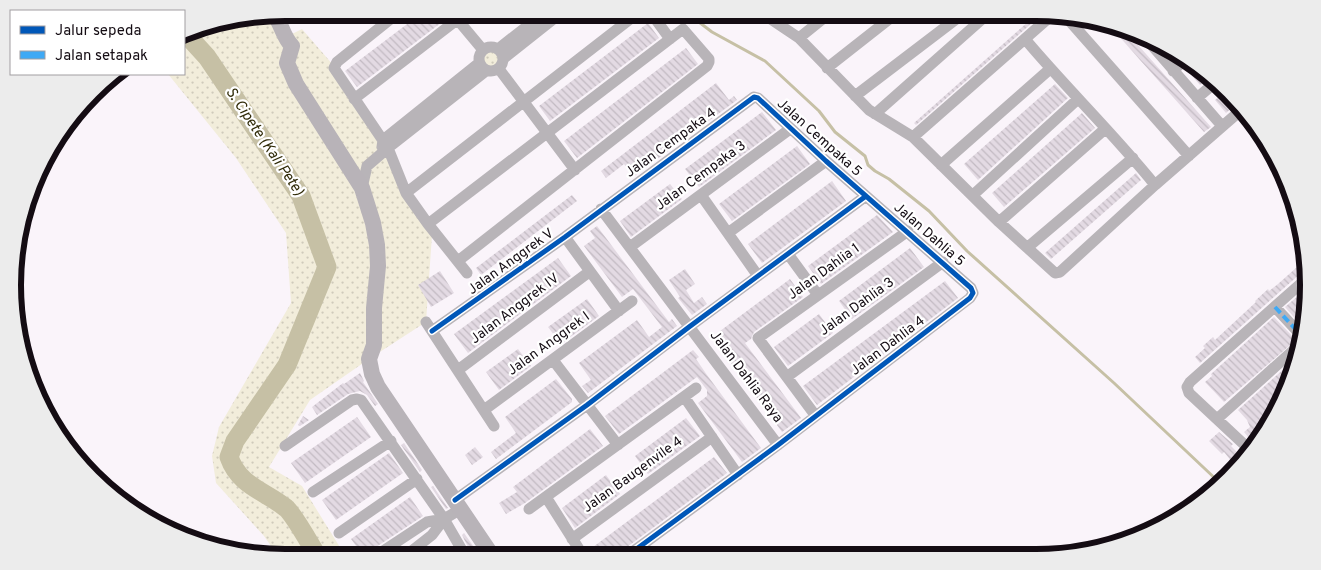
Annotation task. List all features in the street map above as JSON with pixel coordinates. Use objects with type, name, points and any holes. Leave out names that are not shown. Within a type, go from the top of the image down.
[{"type":"main road","points":[[278,21],[284,38],[292,46],[287,62],[296,84],[362,188],[373,223],[377,245],[374,345],[369,358],[372,374],[378,387],[488,549]]},
{"type":"street","points":[[387,21],[334,66],[335,72],[384,147],[406,193],[467,273]]},
{"type":"street","points":[[354,99],[451,21]]},
{"type":"street","points":[[462,21],[483,50]]},
{"type":"street","points":[[482,67],[493,72],[500,59],[536,21]]},
{"type":"street","points":[[500,59],[549,21]]},
{"type":"street","points":[[406,193],[626,21]]},
{"type":"street","points":[[658,21],[670,38]]},
{"type":"street","points":[[776,21],[798,38],[875,114],[913,137],[998,222],[1028,247],[1053,272],[1060,272],[1155,185],[1237,114]]},
{"type":"street","points":[[798,38],[819,21]]},
{"type":"street","points":[[827,68],[886,21]]},
{"type":"street","points":[[855,96],[952,21]]},
{"type":"street","points":[[970,21],[974,26]]},
{"type":"street","points":[[875,114],[979,21]]},
{"type":"street","points":[[913,137],[1045,22]]},
{"type":"street","points":[[1073,24],[1188,156]]},
{"type":"street","points":[[428,224],[683,29],[709,58],[709,62],[458,261]]},
{"type":"street","points":[[1025,39],[1104,129],[1133,158],[1155,185]]},
{"type":"street","points":[[482,67],[479,55],[488,47],[500,59],[523,102],[575,170]]},
{"type":"street","points":[[1155,49],[1222,126]]},
{"type":"street","points":[[1173,71],[1180,64]]},
{"type":"street","points":[[362,188],[367,166],[384,147],[482,67]]},
{"type":"street","points":[[941,165],[1050,69]]},
{"type":"street","points":[[1197,98],[1210,87]]},
{"type":"street","name":"Jalan Cempaka 5","points":[[756,97],[866,196]]},
{"type":"street","name":"Jalan Cempaka 4","points":[[601,209],[756,97]]},
{"type":"street","points":[[973,195],[1078,98]]},
{"type":"street","name":"Jalan Cempaka 3","points":[[630,247],[790,129]]},
{"type":"street","points":[[998,222],[1104,129]]},
{"type":"street","points":[[1028,247],[1133,158]]},
{"type":"street","points":[[728,233],[826,161]]},
{"type":"street","points":[[701,194],[758,276]]},
{"type":"street","points":[[414,549],[432,535],[458,504],[689,327],[866,196]]},
{"type":"street","name":"Jalan Dahlia 5","points":[[866,196],[943,262],[969,286],[973,293]]},
{"type":"street","name":"Jalan Anggrek V","points":[[458,370],[429,327],[565,237],[601,209]]},
{"type":"street","name":"Jalan Dahlia Raya","points":[[601,209],[778,445]]},
{"type":"street","name":"Jalan Dahlia 1","points":[[788,376],[758,338],[908,231]]},
{"type":"street","points":[[565,237],[619,311]]},
{"type":"street","points":[[788,254],[818,295]]},
{"type":"street","name":"Jalan Dahlia 3","points":[[788,376],[943,262]]},
{"type":"street","name":"Jalan Anggrek IV","points":[[458,370],[590,272]]},
{"type":"street","points":[[1245,446],[1188,391],[1188,385],[1300,285]]},
{"type":"street","name":"Jalan Dahlia 4","points":[[637,549],[778,445],[970,298],[973,293]]},
{"type":"street","name":"Jalan Anggrek I","points":[[484,410],[632,302]]},
{"type":"street","points":[[1275,308],[1296,330]]},
{"type":"street","points":[[1217,419],[1291,352]]},
{"type":"street","points":[[553,360],[618,445]]},
{"type":"street","points":[[458,370],[494,426]]},
{"type":"street","points":[[788,376],[815,415]]},
{"type":"street","points":[[529,509],[685,398],[696,388]]},
{"type":"street","points":[[685,398],[738,475]]},
{"type":"street","points":[[285,446],[352,400],[357,399],[364,403],[444,519],[461,549]]},
{"type":"street","name":"Jalan Baugenvile 4","points":[[572,539],[712,436]]},
{"type":"street","points":[[313,492],[391,441]]},
{"type":"street","points":[[339,533],[417,479]]},
{"type":"street","points":[[546,498],[579,549]]},
{"type":"street","points":[[386,549],[427,522],[444,519]]},
{"type":"shaded area","points":[[277,21],[284,38],[302,29],[334,66],[383,139],[479,63],[484,49],[494,47],[532,21],[551,21],[503,58],[499,69],[486,71],[389,148],[432,235],[426,322],[310,400],[269,467],[302,486],[341,549],[273,548],[264,536],[216,483],[212,456],[219,427],[291,303],[286,233],[236,158],[169,75],[185,75],[185,41],[234,26]]},
{"type":"building","points":[[411,21],[443,21],[357,87],[345,71]]},
{"type":"building","points":[[1029,21],[1034,21],[916,125],[914,123]]},
{"type":"building","points":[[648,23],[659,38],[550,121],[539,106]]},
{"type":"building","points":[[1117,34],[1133,40],[1211,127],[1204,132]]},
{"type":"building","points":[[686,48],[698,64],[577,158],[564,141]]},
{"type":"building","points":[[1186,69],[1197,76],[1204,82],[1200,85]]},
{"type":"building","points":[[716,83],[729,100],[734,96],[737,100],[633,177],[624,164],[606,178],[601,171]]},
{"type":"building","points":[[1055,84],[1068,98],[978,180],[964,164]]},
{"type":"building","points":[[1219,96],[1231,108],[1226,113],[1215,100]]},
{"type":"building","points":[[762,112],[776,130],[699,187],[685,169]]},
{"type":"building","points":[[1082,113],[1095,128],[1004,207],[992,193]]},
{"type":"building","points":[[797,146],[810,164],[732,221],[719,204]]},
{"type":"building","points":[[1136,173],[1141,180],[1051,259],[1045,253]]},
{"type":"building","points":[[832,181],[846,201],[762,263],[748,244]]},
{"type":"building","points":[[670,184],[682,199],[631,237],[620,221]]},
{"type":"building","points":[[572,195],[577,201],[481,275],[476,268]]},
{"type":"building","points":[[877,215],[893,232],[821,284],[808,266]]},
{"type":"building","points":[[597,226],[669,322],[672,319],[677,326],[588,393],[582,386],[591,380],[579,363],[637,320],[649,337],[662,327],[633,289],[622,297],[584,246],[595,238],[590,231]]},
{"type":"building","points":[[910,248],[924,267],[852,319],[839,301]]},
{"type":"building","points":[[558,258],[571,276],[468,353],[454,334]]},
{"type":"building","points":[[1299,266],[1299,274],[1200,363],[1195,357],[1205,348],[1203,346],[1213,337],[1215,340],[1268,289],[1269,291]]},
{"type":"building","points":[[685,269],[695,284],[686,290],[694,303],[702,297],[707,304],[692,315],[678,298],[680,297],[669,280]]},
{"type":"building","points":[[440,271],[454,293],[431,307],[418,285]]},
{"type":"building","points":[[790,279],[803,297],[754,332],[751,339],[745,343],[801,418],[782,432],[712,337]]},
{"type":"building","points":[[945,281],[958,298],[817,405],[803,386]]},
{"type":"building","points":[[1299,295],[1297,320],[1285,307]]},
{"type":"building","points":[[587,299],[599,316],[561,344],[548,327]]},
{"type":"building","points":[[819,314],[833,333],[788,366],[774,347]]},
{"type":"building","points":[[1274,317],[1294,338],[1294,342],[1224,402],[1205,382],[1212,376],[1211,374]]},
{"type":"building","points":[[518,349],[531,366],[499,390],[486,372]]},
{"type":"building","points":[[693,350],[699,357],[696,359],[707,375],[761,448],[742,462],[698,403],[707,396],[707,390],[697,377],[619,434],[605,416]]},
{"type":"building","points":[[1287,366],[1273,402],[1250,439],[1244,432],[1250,427],[1247,420],[1238,410]]},
{"type":"building","points":[[360,373],[363,382],[378,404],[375,406],[367,395],[360,391],[348,394],[317,415],[312,407],[343,383]]},
{"type":"building","points":[[556,379],[572,399],[572,402],[496,459],[491,452],[516,433],[505,417]]},
{"type":"building","points":[[303,416],[309,420],[300,426],[298,425]]},
{"type":"building","points":[[357,417],[371,437],[305,483],[291,463]]},
{"type":"building","points":[[686,418],[700,436],[648,474],[635,456]]},
{"type":"building","points":[[590,429],[603,446],[525,503],[506,514],[499,503],[517,492],[513,487]]},
{"type":"building","points":[[1219,432],[1233,444],[1231,446],[1239,454],[1232,461],[1224,452],[1222,454],[1209,441]]},
{"type":"building","points":[[404,443],[422,470],[420,472],[401,445]]},
{"type":"building","points":[[475,447],[483,457],[472,465],[465,455]]},
{"type":"building","points":[[389,453],[403,473],[336,520],[322,500]]},
{"type":"building","points":[[714,457],[727,473],[624,549],[590,549]]},
{"type":"building","points":[[606,475],[620,494],[575,528],[562,508]]},
{"type":"building","points":[[433,486],[448,508],[446,509],[431,487]]},
{"type":"building","points":[[410,497],[423,516],[373,549],[358,549],[351,539]]},
{"type":"building","points":[[464,533],[475,549],[469,549],[462,535]]},
{"type":"waterway","points":[[698,21],[712,32],[765,61],[819,111],[835,132],[865,156],[868,165],[929,211],[967,251],[1114,383],[1215,478]]},
{"type":"waterway","name":"S. Cipete (Kali Pete)","points":[[190,39],[207,57],[301,196],[327,267],[287,365],[235,441],[229,457],[239,475],[290,512],[313,549]]},
{"type":"marked path","points":[[1275,307],[1296,329]]},
{"type":"cycle path","points":[[432,331],[565,237],[754,97],[758,98],[826,161],[971,288],[973,293],[970,298],[778,445],[637,549]]},
{"type":"cycle path","points":[[455,500],[587,405],[866,196]]}]
